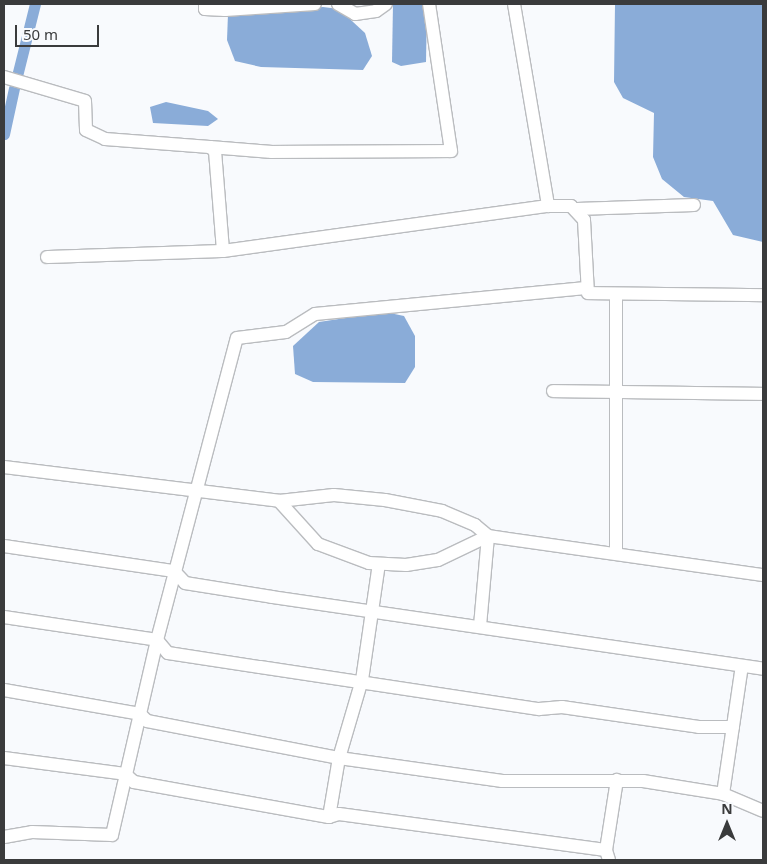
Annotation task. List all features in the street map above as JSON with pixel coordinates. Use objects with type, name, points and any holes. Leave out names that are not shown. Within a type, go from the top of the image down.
[{"type":"street","points":[[205,4],[205,9],[225,10],[315,4]]},
{"type":"street","points":[[338,4],[355,14],[376,11],[386,4]]},
{"type":"street","points":[[4,77],[85,101],[86,130],[105,139],[272,152],[451,151],[429,4]]},
{"type":"street","points":[[514,4],[548,206]]},
{"type":"street","points":[[210,147],[215,151],[223,251]]},
{"type":"street","points":[[48,257],[223,251],[548,206],[577,209],[694,205]]},
{"type":"street","points":[[577,209],[586,226],[586,288],[594,296],[763,295]]},
{"type":"street","points":[[4,837],[32,832],[112,835],[174,571],[198,490],[237,338],[286,332],[315,314],[586,288]]},
{"type":"street","points":[[616,296],[618,390],[616,554]]},
{"type":"street","points":[[553,391],[618,390],[763,394]]},
{"type":"street","points":[[4,467],[279,501],[334,495],[385,500],[455,516],[488,536],[763,575]]},
{"type":"street","points":[[279,501],[318,544],[378,564],[438,560],[488,536]]},
{"type":"street","points":[[480,626],[488,536]]},
{"type":"street","points":[[4,546],[174,571],[185,583],[763,669]]},
{"type":"street","points":[[329,817],[339,758],[362,680],[378,564]]},
{"type":"street","points":[[4,617],[157,640],[168,653],[362,680],[539,709],[562,707],[699,727],[733,727]]},
{"type":"street","points":[[723,794],[742,666]]},
{"type":"street","points":[[4,690],[140,714],[147,721],[339,758],[502,781],[617,780],[723,794],[763,811]]},
{"type":"street","points":[[4,758],[125,774],[134,782],[329,817],[339,814],[608,855],[617,780]]},
{"type":"water","points":[[393,4],[427,4],[426,62],[401,66],[392,62]]},
{"type":"water","points":[[615,4],[763,4],[763,242],[733,235],[713,201],[684,197],[662,179],[653,157],[654,113],[623,98],[614,82]]},
{"type":"water","points":[[323,7],[339,9],[365,33],[372,56],[363,70],[261,67],[235,61],[227,40],[228,14]]},
{"type":"water","points":[[166,102],[208,111],[218,119],[208,126],[153,123],[150,107]]},
{"type":"water","points":[[385,312],[404,316],[415,336],[415,367],[405,383],[313,382],[295,374],[293,346],[319,322]]},
{"type":"waterway","points":[[17,76],[35,4]]},
{"type":"waterway","points":[[4,134],[14,88]]}]
